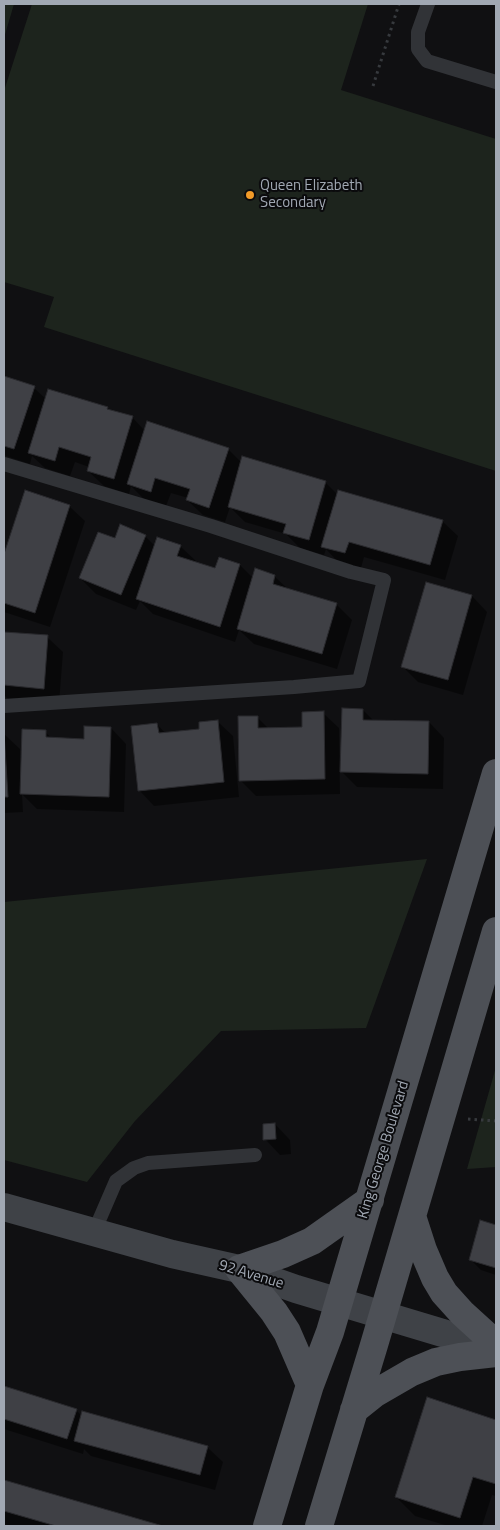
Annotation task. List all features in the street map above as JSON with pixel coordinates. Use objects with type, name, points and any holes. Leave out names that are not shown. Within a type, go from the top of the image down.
[{"type":"main road","name":"King George Boulevard","points":[[267,1526],[370,1200],[496,772]]},
{"type":"main road","points":[[319,1526],[496,931]]},
{"type":"main road","points":[[310,1385],[286,1332],[274,1312],[239,1270],[312,1241],[370,1200]]},
{"type":"main road","name":"92 Avenue","points":[[4,1207],[172,1254],[239,1270],[496,1351]]},
{"type":"main road","points":[[412,1216],[423,1250],[435,1278],[444,1293],[462,1313],[496,1344]]},
{"type":"main road","points":[[354,1410],[374,1394],[412,1372],[436,1362],[496,1351]]},
{"type":"lane","points":[[428,4],[418,32],[418,50],[427,61],[496,82]]},
{"type":"lane","points":[[4,464],[211,526],[351,572],[384,580],[359,681],[4,706]]},
{"type":"lane","points":[[94,1232],[110,1191],[116,1181],[134,1168],[148,1163],[255,1155]]},
{"type":"path","points":[[373,86],[400,4]]},
{"type":"path","points":[[465,1121],[467,1118],[496,1120]]},
{"type":"shaded area","points":[[4,4],[14,4],[4,38]]},
{"type":"shaded area","name":"Queen Elizabeth Secondary","points":[[32,4],[368,4],[341,90],[496,139],[496,471],[44,327],[54,297],[4,282],[4,91]]},
{"type":"shaded area","points":[[427,859],[366,1028],[221,1031],[135,1121],[87,1182],[4,1160],[4,902]]},
{"type":"shaded area","points":[[496,1067],[496,1167],[467,1169]]},
{"type":"building","points":[[4,376],[35,386],[14,449],[4,446]]},
{"type":"building","points":[[48,389],[133,416],[114,479],[87,471],[91,457],[59,447],[55,461],[28,453]]},
{"type":"building","points":[[147,421],[229,448],[209,508],[186,500],[190,489],[155,478],[151,492],[127,484]]},
{"type":"building","points":[[242,456],[326,481],[309,540],[283,533],[286,524],[228,507]]},
{"type":"building","points":[[25,490],[70,505],[35,613],[4,603],[4,554]]},
{"type":"building","points":[[338,490],[443,520],[430,565],[349,542],[345,553],[321,547]]},
{"type":"building","points":[[120,524],[146,535],[121,595],[79,578],[98,532],[115,538]]},
{"type":"building","points":[[157,537],[181,545],[177,556],[215,568],[219,557],[240,564],[220,627],[136,599]]},
{"type":"building","points":[[255,568],[275,575],[273,584],[337,603],[322,654],[237,629]]},
{"type":"building","points":[[426,582],[472,595],[448,680],[401,667]]},
{"type":"building","points":[[4,632],[48,635],[44,689],[4,685]]},
{"type":"building","points":[[342,708],[363,709],[363,720],[429,721],[428,774],[340,772]]},
{"type":"building","points":[[324,711],[325,779],[239,781],[238,716],[258,716],[258,728],[302,727],[302,712]]},
{"type":"building","points":[[218,720],[224,782],[138,791],[131,726],[157,723],[159,733],[199,729],[199,722]]},
{"type":"building","points":[[84,726],[111,727],[109,797],[20,794],[22,729],[46,730],[46,737],[84,739]]},
{"type":"building","points":[[4,732],[8,797],[4,797]]},
{"type":"building","points":[[275,1123],[276,1139],[263,1140],[263,1124]]},
{"type":"building","points":[[480,1220],[496,1225],[496,1268],[469,1260]]},
{"type":"building","points":[[4,1386],[77,1409],[67,1439],[4,1419]]},
{"type":"building","points":[[427,1397],[496,1420],[496,1484],[473,1477],[460,1518],[395,1497]]},
{"type":"building","points":[[82,1411],[208,1446],[200,1475],[74,1441]]},
{"type":"building","points":[[4,1480],[163,1526],[56,1526],[4,1511]]},
{"type":"place","name":"Queen Elizabeth Secondary","points":[[250,195]]}]
